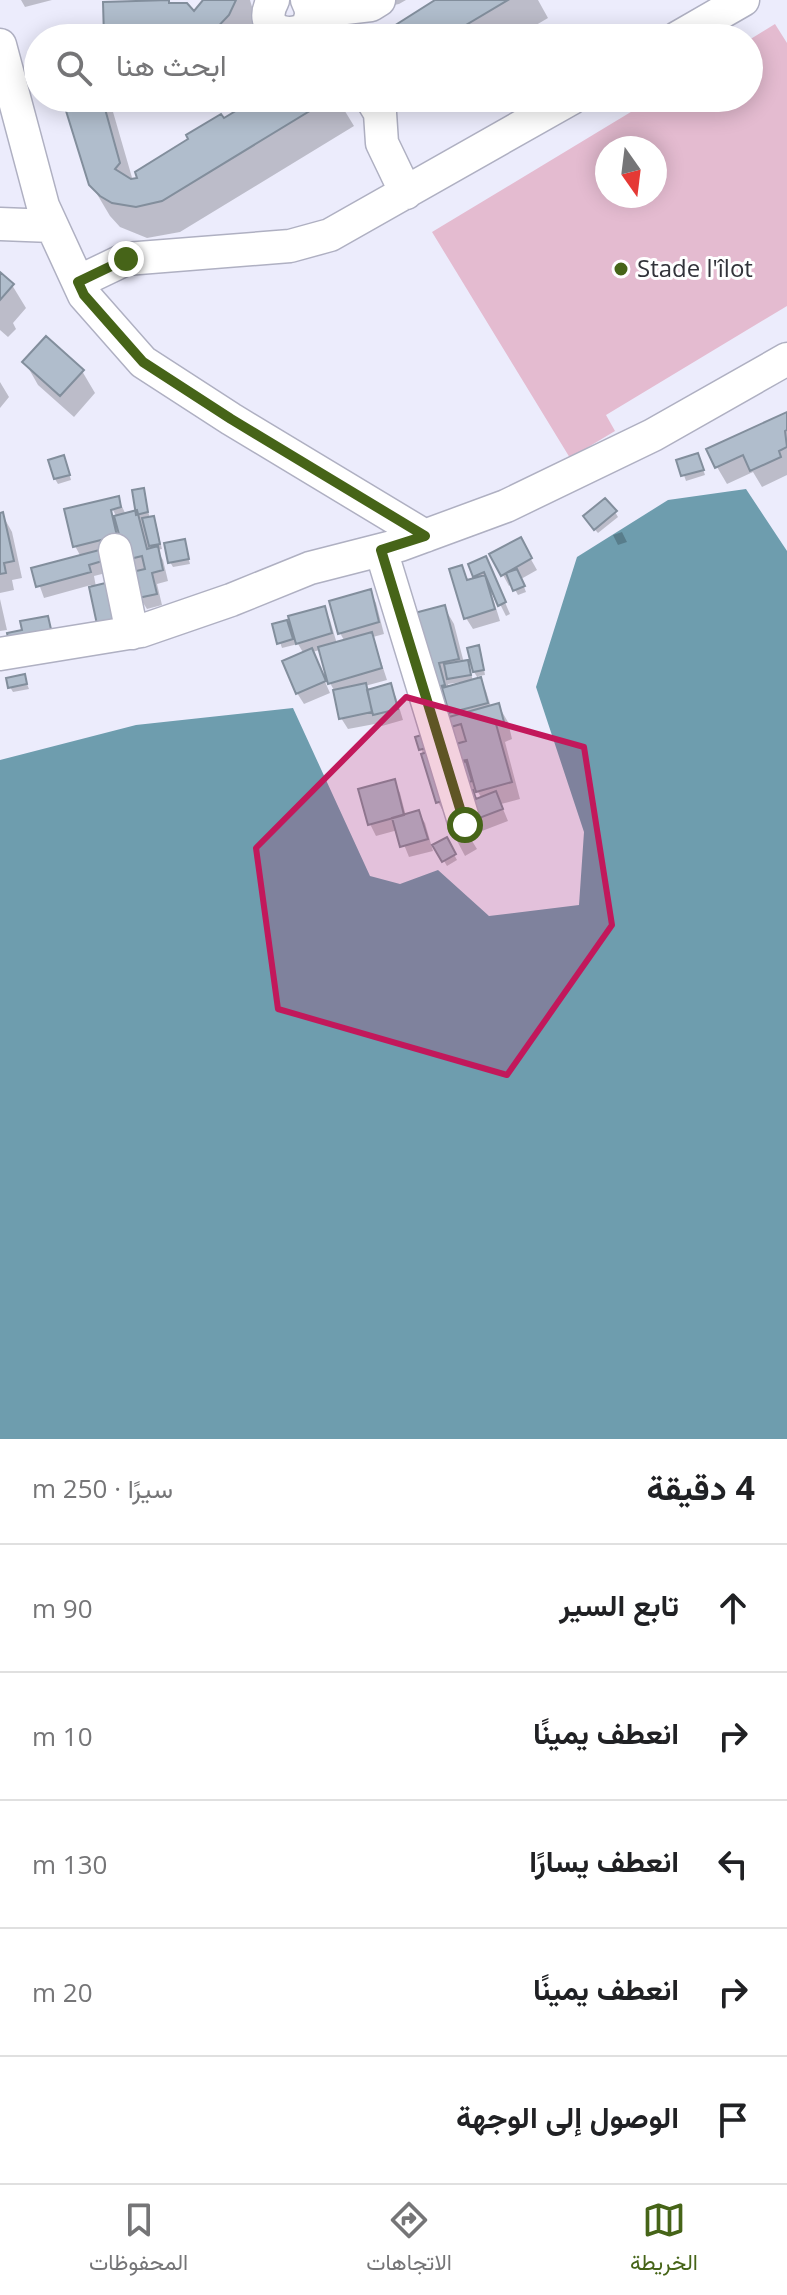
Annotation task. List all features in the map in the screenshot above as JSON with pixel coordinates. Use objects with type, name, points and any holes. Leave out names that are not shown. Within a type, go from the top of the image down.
[{"type":"street","points":[[273,0],[268,17],[273,24]]},
{"type":"street","points":[[315,17],[371,5],[379,0]]},
{"type":"street","points":[[701,24],[743,0]]},
{"type":"street","points":[[0,45],[43,206],[84,295],[143,362],[425,536]]},
{"type":"street","points":[[379,112],[382,143],[406,193]]},
{"type":"street","points":[[78,282],[126,259],[290,246],[330,235],[548,112]]},
{"type":"street","points":[[0,224],[52,226]]},
{"type":"street","points":[[0,654],[132,633],[231,600],[310,568],[381,550],[506,506],[653,435],[787,359]]},
{"type":"street","points":[[115,550],[132,633]]},
{"type":"street","points":[[381,550],[465,825]]},
{"type":"highlighted area","points":[[406,697],[584,747],[612,925],[507,1075],[278,1009],[256,848]]},
{"type":"shaded area","name":"Stade l'îlot","points":[[775,24],[787,43],[787,306],[606,415],[615,431],[570,458],[432,232],[631,112],[763,112],[763,31]]},
{"type":"water","points":[[746,489],[787,551],[787,1439],[0,1439],[0,760],[136,725],[293,708],[370,876],[400,884],[438,870],[489,916],[579,905],[584,832],[536,687],[577,557],[668,500]]},
{"type":"building","points":[[169,0],[169,3],[187,3],[194,11],[203,0],[236,0],[220,24],[104,24],[103,2]]},
{"type":"building","points":[[435,0],[508,0],[468,24],[397,24]]},
{"type":"building","points":[[66,112],[106,112],[120,163],[115,169],[131,179],[137,178],[135,172],[188,139],[186,135],[221,114],[224,118],[234,112],[308,112],[162,201],[136,207],[112,203],[89,185]]},
{"type":"building","points":[[0,272],[14,284],[0,300]]},
{"type":"building","points":[[46,336],[84,370],[60,396],[22,362]]},
{"type":"building","points":[[787,412],[787,447],[779,451],[781,457],[750,471],[743,455],[715,468],[706,449]]},
{"type":"building","points":[[698,453],[704,470],[681,476],[676,460]]},
{"type":"building","points":[[64,455],[70,475],[54,479],[48,460]]},
{"type":"building","points":[[144,488],[148,512],[136,515],[132,490]]},
{"type":"building","points":[[119,496],[121,507],[111,510],[117,536],[73,547],[64,509]]},
{"type":"building","points":[[605,498],[617,511],[594,530],[583,516]]},
{"type":"building","points":[[137,510],[147,549],[158,546],[163,570],[152,573],[157,594],[138,598],[132,572],[145,569],[142,556],[126,560],[114,516]]},
{"type":"building","points":[[3,512],[14,561],[4,563],[6,573],[0,574],[0,513]]},
{"type":"building","points":[[154,516],[160,544],[149,546],[142,518]]},
{"type":"building","points":[[521,537],[532,558],[501,576],[489,554]]},
{"type":"building","points":[[185,539],[189,559],[168,563],[164,543]]},
{"type":"building","points":[[107,548],[109,559],[89,565],[91,572],[36,587],[31,568]]},
{"type":"building","points":[[486,556],[506,602],[498,606],[484,572],[473,577],[468,564]]},
{"type":"building","points":[[462,565],[467,580],[485,575],[495,609],[464,619],[449,569]]},
{"type":"building","points":[[517,569],[525,586],[513,591],[506,573]]},
{"type":"building","points":[[122,579],[132,622],[98,629],[89,587]]},
{"type":"building","points":[[371,589],[379,622],[338,634],[329,601]]},
{"type":"building","points":[[445,605],[459,659],[439,663],[445,685],[409,694],[403,616]]},
{"type":"building","points":[[325,606],[332,633],[296,644],[288,616]]},
{"type":"building","points":[[48,616],[53,638],[10,647],[7,633],[22,630],[20,621]]},
{"type":"building","points":[[287,620],[293,639],[277,644],[272,624]]},
{"type":"building","points":[[372,632],[382,668],[328,684],[318,647]]},
{"type":"building","points":[[479,645],[484,670],[473,672],[467,648]]},
{"type":"building","points":[[312,648],[326,681],[296,694],[282,661]]},
{"type":"building","points":[[468,660],[471,675],[447,679],[444,664]]},
{"type":"building","points":[[25,674],[27,684],[8,688],[6,678]]},
{"type":"building","points":[[481,677],[488,703],[449,713],[442,688]]},
{"type":"building","points":[[366,683],[372,712],[339,719],[333,690]]},
{"type":"building","points":[[391,683],[398,709],[373,715],[367,690]]},
{"type":"building","points":[[441,692],[449,717],[499,703],[504,722],[496,724],[512,782],[476,792],[467,760],[461,761],[456,744],[466,741],[461,724],[451,727],[455,740],[419,750],[415,737],[432,732],[423,697]]},
{"type":"building","points":[[454,744],[460,763],[466,761],[472,781],[445,789],[448,799],[436,803],[421,754]]},
{"type":"building","points":[[395,779],[404,815],[368,825],[358,789]]},
{"type":"building","points":[[473,790],[476,799],[496,791],[503,809],[453,828],[460,795]]},
{"type":"building","points":[[419,810],[428,839],[400,847],[392,818]]},
{"type":"building","points":[[447,837],[456,854],[442,862],[432,845]]},
{"type":"place","name":"Stade l'îlot","points":[[621,269]]},
{"type":"route","points":[[126,259],[78,282],[84,295],[143,362],[425,536],[381,550],[465,825]]}]
